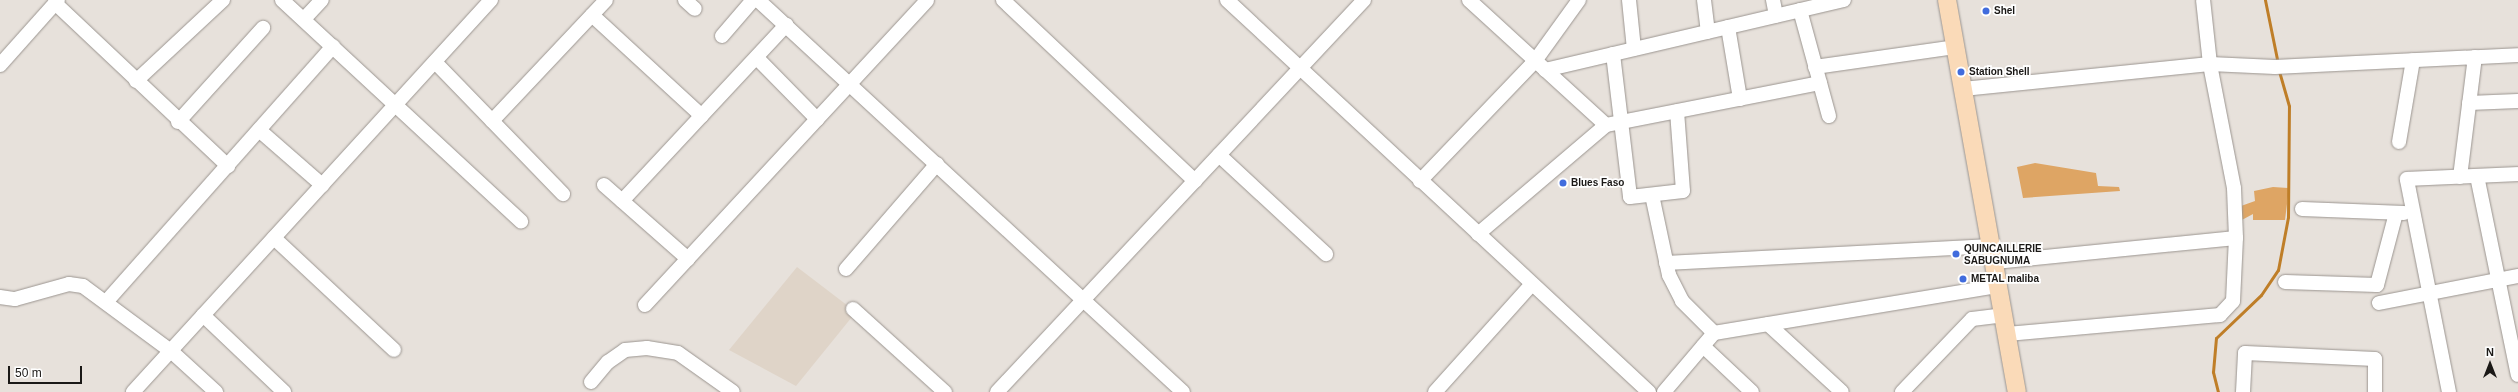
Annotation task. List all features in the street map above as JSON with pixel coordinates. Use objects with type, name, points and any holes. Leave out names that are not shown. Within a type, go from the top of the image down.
[{"type":"main road","points":[[1947,0],[2017,392]]},
{"type":"street","points":[[136,81],[224,0]]},
{"type":"street","points":[[282,0],[521,221]]},
{"type":"street","points":[[304,19],[322,0]]},
{"type":"street","points":[[133,392],[491,0]]},
{"type":"street","points":[[492,120],[606,0]]},
{"type":"street","points":[[722,36],[753,0]]},
{"type":"street","points":[[758,0],[1183,392]]},
{"type":"street","points":[[645,305],[927,0]]},
{"type":"street","points":[[1003,0],[1194,181]]},
{"type":"street","points":[[1227,0],[1299,69],[1649,392]]},
{"type":"street","points":[[997,392],[1364,0]]},
{"type":"street","points":[[1420,181],[1540,65],[1579,0]]},
{"type":"street","points":[[1629,0],[1634,49]]},
{"type":"street","points":[[1704,0],[1708,32]]},
{"type":"street","points":[[1773,0],[1776,16]]},
{"type":"street","points":[[1540,65],[1613,54],[1844,0]]},
{"type":"street","points":[[2007,334],[2220,315],[2233,301],[2236,238],[2234,188],[2210,64],[2202,0]]},
{"type":"street","points":[[0,65],[57,1],[178,122],[228,166]]},
{"type":"street","points":[[1472,1],[1606,125]]},
{"type":"street","points":[[1800,10],[1829,116]]},
{"type":"street","points":[[592,15],[702,116]]},
{"type":"street","points":[[622,201],[757,58],[786,25]]},
{"type":"street","points":[[1728,27],[1740,99]]},
{"type":"street","points":[[178,122],[263,28]]},
{"type":"street","points":[[106,302],[333,46]]},
{"type":"street","points":[[1815,67],[1956,47]]},
{"type":"street","points":[[1613,54],[1630,197],[1683,191],[1677,111]]},
{"type":"street","points":[[1963,89],[2210,64],[2279,67],[2518,55]]},
{"type":"street","points":[[2460,177],[2475,57]]},
{"type":"street","points":[[757,58],[817,119]]},
{"type":"street","points":[[2399,142],[2413,60]]},
{"type":"street","points":[[435,62],[563,194]]},
{"type":"street","points":[[1478,234],[1606,125],[1820,83]]},
{"type":"street","points":[[2469,103],[2518,101]]},
{"type":"street","points":[[259,130],[322,185]]},
{"type":"street","points":[[1219,155],[1326,254]]},
{"type":"street","points":[[846,269],[937,164]]},
{"type":"street","points":[[2449,392],[2408,179],[2518,174]]},
{"type":"street","points":[[2478,176],[2518,375]]},
{"type":"street","points":[[604,185],[688,259]]},
{"type":"street","points":[[1652,195],[1666,263],[1682,301],[1714,333]]},
{"type":"street","points":[[2302,209],[2414,213]]},
{"type":"street","points":[[2285,282],[2377,285],[2396,213]]},
{"type":"street","points":[[274,238],[394,350]]},
{"type":"street","points":[[1666,263],[1993,254],[2236,238]]},
{"type":"street","points":[[2379,303],[2518,276]]},
{"type":"street","points":[[0,297],[15,299],[69,284],[83,286],[171,351],[216,392]]},
{"type":"street","points":[[1435,392],[1532,284]]},
{"type":"street","points":[[1664,392],[1714,333],[1998,286]]},
{"type":"street","points":[[853,309],[945,392]]},
{"type":"street","points":[[203,315],[284,392]]},
{"type":"street","points":[[1902,392],[1972,318],[2003,315]]},
{"type":"street","points":[[1768,324],[1842,392]]},
{"type":"street","points":[[1703,346],[1752,392]]},
{"type":"street","points":[[591,382],[608,362],[626,350],[647,348],[678,353],[733,392]]},
{"type":"street","points":[[2243,392],[2245,353],[2375,359],[2375,392]]},
{"type":"shaded area","points":[[2035,163],[2096,173],[2098,186],[2119,187],[2120,191],[2023,198],[2017,167]]},
{"type":"shaded area","points":[[2273,187],[2289,188],[2285,220],[2253,220],[2253,214],[2240,221],[2241,206],[2255,201],[2254,191]]},
{"type":"shaded area","points":[[797,267],[856,312],[796,386],[729,350]]},
{"type":"waterway","points":[[2265,0],[2278,64]]},
{"type":"waterway","points":[[2218,392],[2213,372],[2216,338],[2261,295],[2278,270],[2288,217],[2289,106],[2279,71]]},
{"type":"place","name":"Shel","points":[[1986,11]]},
{"type":"place","name":"Station Shell","points":[[1961,72]]},
{"type":"place","name":"Blues Faso","points":[[1563,183]]},
{"type":"place","name":"QUINCAILLERIE SABUGNUMA","points":[[1956,254]]},
{"type":"place","name":"METAL maliba","points":[[1963,279]]}]
